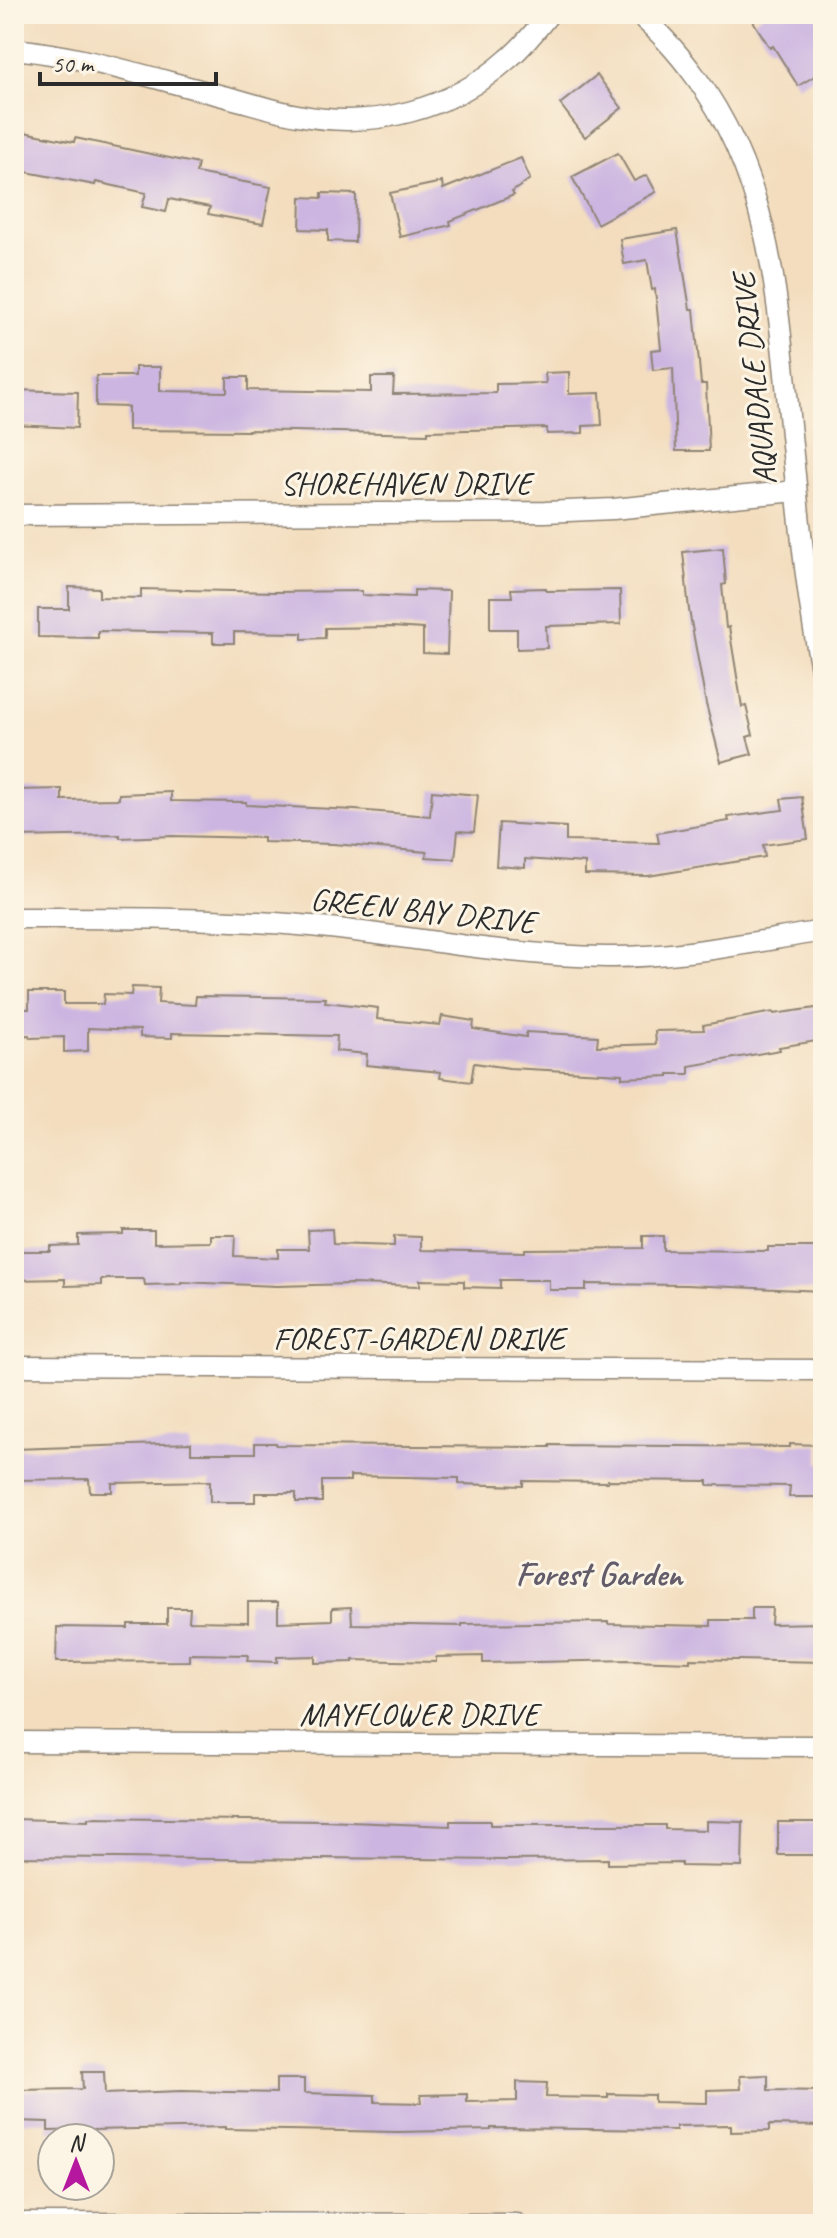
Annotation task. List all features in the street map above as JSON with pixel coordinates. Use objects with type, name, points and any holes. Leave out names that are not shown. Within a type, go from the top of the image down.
[{"type":"street","points":[[14,49],[89,62],[299,116],[375,119],[431,106],[478,82],[521,48],[549,14]]},
{"type":"street","name":"AQUADALE DRIVE","points":[[638,14],[678,52],[710,96],[741,155],[759,206],[770,251],[778,307],[796,491],[823,679]]},
{"type":"street","name":"SHOREHAVEN DRIVE","points":[[14,515],[545,512],[613,509],[796,491]]},
{"type":"street","name":"GREEN BAY DRIVE","points":[[14,918],[196,919],[310,926],[528,953],[606,957],[696,951],[823,931]]},
{"type":"street","name":"FOREST-GARDEN DRIVE","points":[[14,1366],[823,1370]]},
{"type":"street","name":"MAYFLOWER DRIVE","points":[[14,1742],[823,1746]]},
{"type":"street","points":[[14,2223],[517,2224]]},
{"type":"building","points":[[764,14],[815,14],[823,27],[823,71],[798,86],[753,21]]},
{"type":"building","points":[[597,75],[622,108],[585,137],[560,104]]},
{"type":"building","points":[[24,132],[74,142],[75,138],[198,164],[196,173],[271,187],[263,224],[208,214],[210,207],[169,199],[166,212],[142,207],[146,193],[16,170]]},
{"type":"building","points":[[618,153],[634,181],[647,175],[656,192],[597,224],[572,177]]},
{"type":"building","points":[[521,158],[530,179],[512,192],[514,195],[450,221],[451,225],[400,237],[390,193],[442,182],[443,189]]},
{"type":"building","points":[[322,193],[356,194],[355,242],[328,241],[328,230],[300,229],[301,197],[322,198]]},
{"type":"building","points":[[677,230],[690,309],[694,309],[701,384],[706,384],[709,451],[676,451],[673,368],[653,370],[651,350],[661,349],[655,289],[652,290],[647,260],[624,264],[620,239]]},
{"type":"building","points":[[135,367],[160,367],[160,391],[227,392],[227,377],[248,377],[248,390],[371,392],[371,377],[394,377],[393,394],[496,393],[496,384],[546,383],[545,373],[569,372],[569,394],[600,393],[602,425],[583,426],[583,433],[547,434],[547,428],[428,431],[428,434],[128,430],[128,407],[96,406],[96,376],[135,376]]},
{"type":"building","points":[[14,390],[78,392],[77,428],[14,425]]},
{"type":"building","points":[[723,548],[726,628],[729,627],[742,707],[746,706],[753,735],[747,737],[752,754],[721,762],[706,704],[689,610],[683,552]]},
{"type":"building","points":[[69,587],[99,588],[99,597],[141,598],[141,589],[362,591],[362,595],[414,597],[414,590],[449,591],[447,654],[423,653],[423,629],[392,627],[325,628],[325,638],[302,639],[302,633],[234,632],[234,643],[213,643],[213,633],[98,631],[98,638],[38,637],[38,609],[69,609]]},
{"type":"building","points":[[546,588],[546,591],[620,590],[621,624],[546,626],[547,648],[517,649],[517,629],[490,629],[490,597],[512,597],[511,589]]},
{"type":"building","points":[[62,789],[62,800],[119,799],[119,794],[171,792],[171,801],[246,802],[246,805],[430,816],[432,791],[478,795],[474,832],[458,831],[455,859],[426,857],[427,852],[263,842],[263,838],[120,838],[120,835],[14,837],[14,790]]},
{"type":"building","points":[[802,797],[808,839],[763,845],[765,857],[648,876],[585,875],[585,863],[525,859],[525,868],[496,866],[499,823],[566,827],[566,841],[659,843],[657,833],[729,821],[728,817],[783,810],[781,799]]},
{"type":"building","points":[[132,987],[159,988],[158,1003],[195,1005],[196,996],[326,998],[325,1002],[378,1008],[377,1019],[440,1025],[442,1016],[474,1021],[473,1029],[526,1037],[526,1032],[598,1036],[597,1046],[656,1044],[655,1031],[704,1030],[703,1025],[773,1012],[823,1007],[823,1040],[689,1066],[689,1074],[669,1076],[622,1078],[622,1074],[474,1063],[471,1082],[440,1078],[441,1072],[366,1065],[367,1054],[336,1051],[337,1036],[172,1033],[172,1038],[140,1037],[140,1030],[88,1028],[88,1051],[64,1052],[64,1037],[14,1036],[14,1009],[29,1009],[29,992],[64,992],[64,1004],[103,1004],[104,994],[131,995]]},
{"type":"building","points":[[332,1229],[333,1244],[394,1246],[394,1236],[421,1237],[421,1250],[525,1252],[525,1249],[643,1248],[643,1236],[663,1236],[663,1250],[768,1251],[768,1247],[823,1247],[823,1291],[586,1284],[586,1290],[549,1290],[549,1280],[500,1280],[500,1288],[464,1287],[464,1281],[420,1280],[420,1286],[277,1286],[181,1282],[145,1285],[144,1279],[101,1279],[101,1285],[65,1286],[65,1279],[14,1280],[14,1251],[50,1251],[50,1246],[78,1245],[78,1235],[154,1230],[154,1243],[211,1242],[211,1235],[235,1235],[234,1256],[278,1258],[278,1249],[309,1249],[308,1230]]},
{"type":"building","points":[[191,1443],[191,1453],[255,1453],[255,1443],[550,1447],[819,1445],[819,1463],[823,1463],[823,1497],[789,1497],[790,1486],[708,1485],[708,1481],[523,1481],[523,1486],[459,1484],[459,1478],[350,1476],[350,1481],[322,1481],[322,1502],[296,1502],[296,1493],[255,1493],[255,1502],[210,1502],[210,1481],[112,1483],[112,1492],[90,1492],[89,1479],[14,1480],[14,1449]]},
{"type":"building","points":[[248,1602],[278,1602],[278,1622],[332,1620],[332,1608],[351,1607],[352,1624],[462,1626],[608,1622],[711,1626],[711,1620],[752,1620],[752,1608],[772,1608],[771,1624],[823,1623],[823,1662],[690,1659],[690,1662],[483,1663],[483,1656],[436,1657],[436,1662],[353,1660],[315,1663],[315,1656],[277,1657],[277,1662],[247,1661],[248,1655],[189,1654],[189,1661],[56,1662],[57,1627],[128,1628],[128,1624],[167,1624],[167,1608],[190,1608],[189,1621],[248,1622]]},
{"type":"building","points":[[88,1818],[450,1826],[450,1821],[490,1821],[490,1825],[665,1825],[665,1829],[706,1830],[706,1821],[743,1822],[742,1867],[681,1866],[681,1863],[608,1864],[608,1859],[14,1857],[14,1819],[88,1821]]},
{"type":"building","points":[[778,1822],[823,1822],[823,1855],[778,1855]]},
{"type":"building","points":[[82,2072],[104,2072],[105,2094],[181,2091],[276,2093],[276,2079],[304,2079],[304,2093],[375,2095],[375,2102],[422,2103],[421,2095],[467,2094],[467,2102],[517,2101],[517,2082],[547,2083],[546,2097],[654,2095],[654,2102],[707,2103],[707,2090],[741,2089],[740,2076],[768,2075],[768,2090],[823,2091],[823,2126],[769,2125],[769,2131],[731,2132],[731,2125],[676,2126],[676,2130],[491,2128],[398,2132],[225,2127],[116,2129],[116,2122],[14,2121],[14,2090],[83,2089]]},
{"type":"district","name":"Forest Garden","points":[[599,1573]]}]
